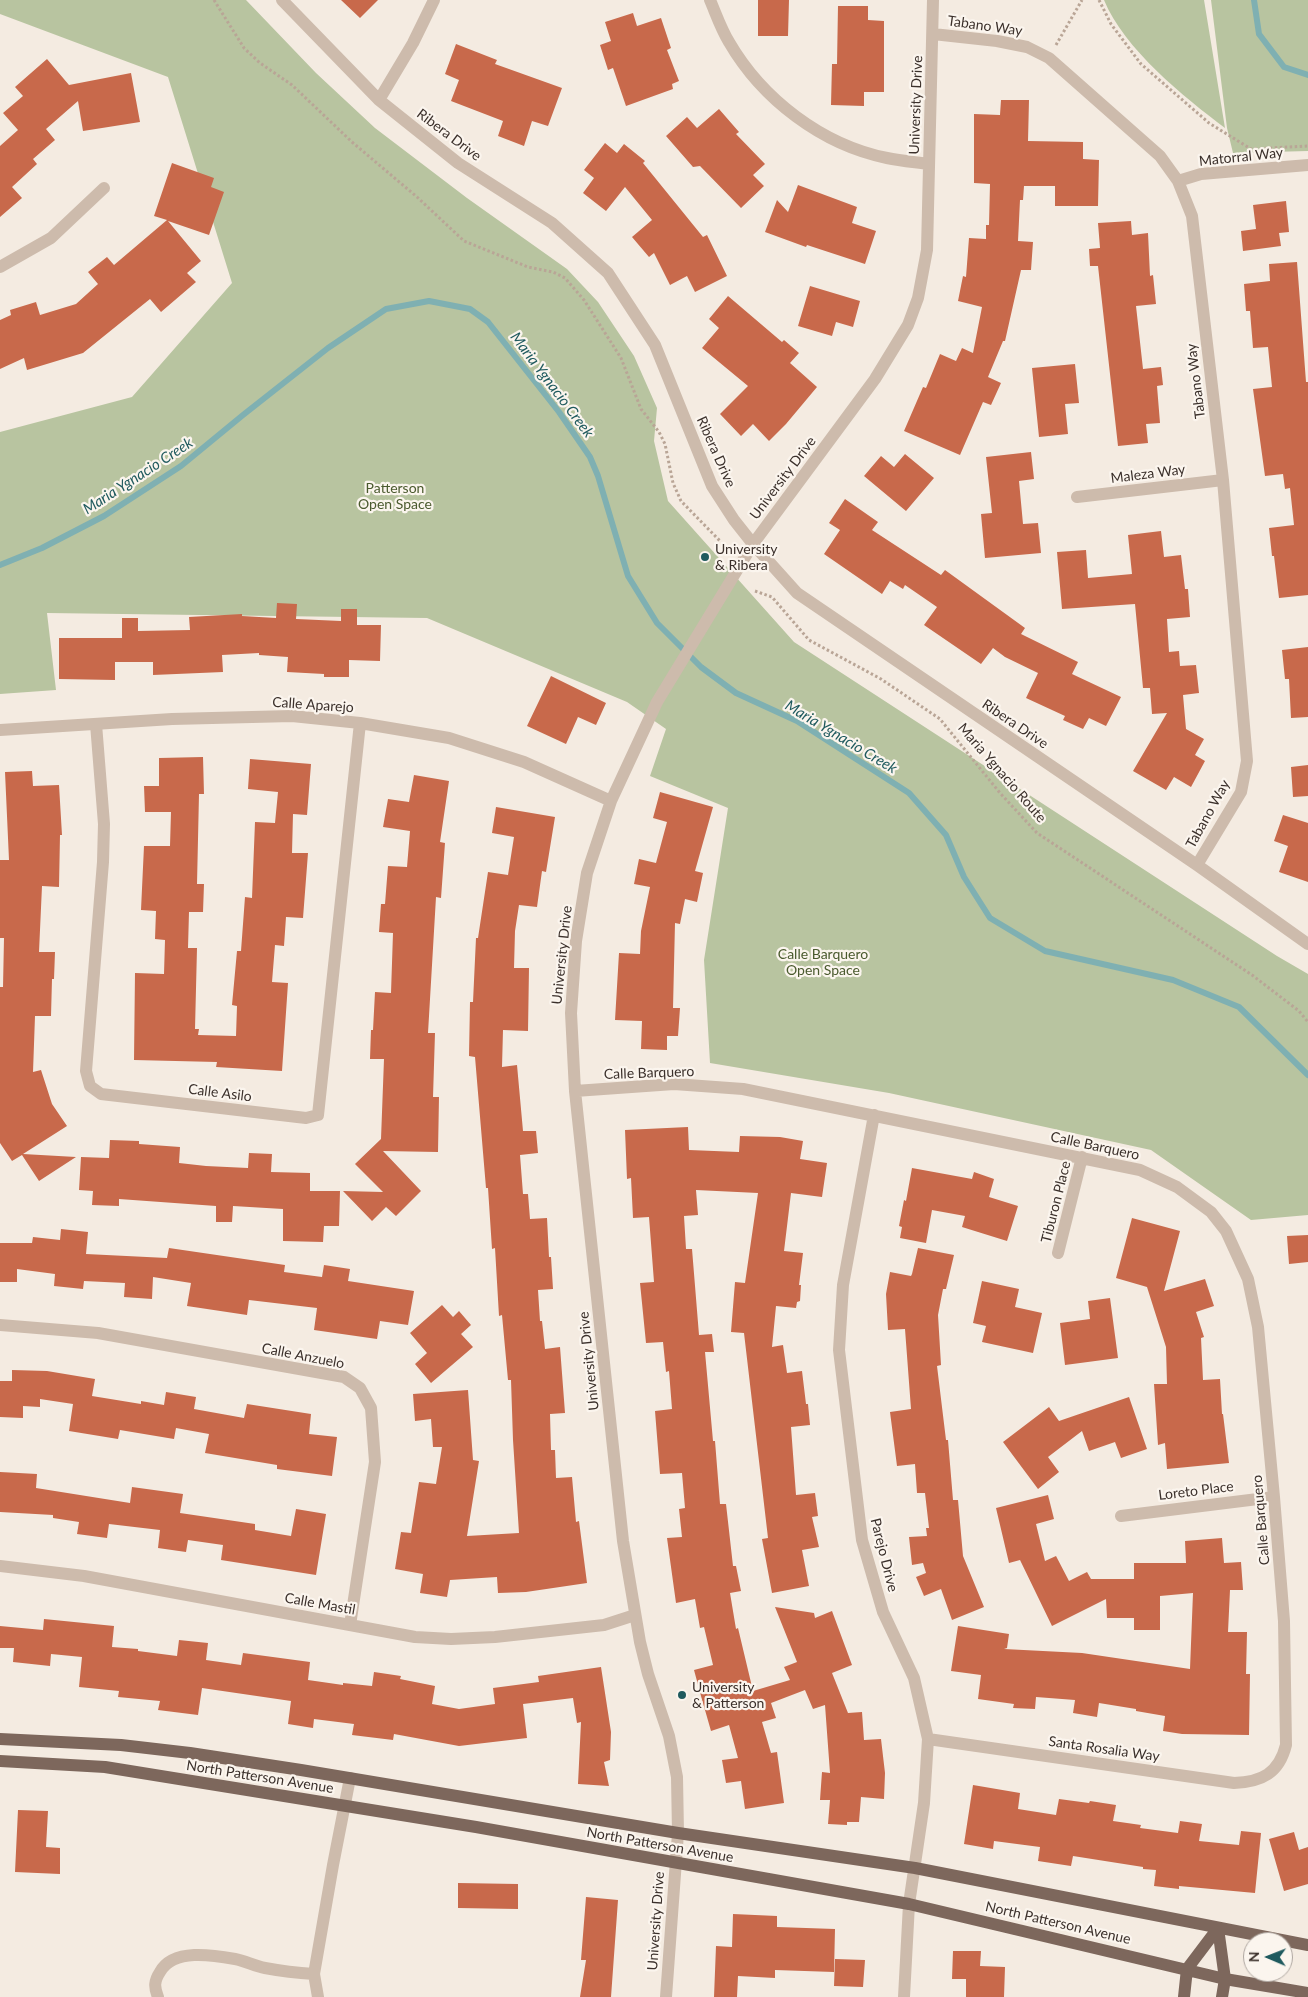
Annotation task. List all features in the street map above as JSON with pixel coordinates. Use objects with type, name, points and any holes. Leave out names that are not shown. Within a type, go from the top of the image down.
[{"type":"main road","name":"North Patterson Avenue","points":[[0,1739],[121,1745],[190,1752],[678,1833],[915,1868],[1308,1945]]},
{"type":"main road","name":"North Patterson Avenue","points":[[0,1761],[106,1767],[344,1806],[909,1904],[1224,1979],[1308,1993]]},
{"type":"main road","points":[[1184,1997],[1187,1969],[1218,1928]]},
{"type":"main road","points":[[1218,1928],[1224,1979],[1222,1997]]},
{"type":"street","name":"Ribera Drive","points":[[282,0],[379,100],[458,163],[552,223],[608,273],[655,345],[712,486],[752,544],[798,593],[1196,865],[1308,944]]},
{"type":"street","points":[[379,100],[413,43],[434,0]]},
{"type":"street","points":[[710,0],[729,42],[758,83],[795,116],[838,142],[886,158],[929,164]]},
{"type":"street","name":"University Drive","points":[[666,1997],[678,1833],[677,1785],[669,1736],[646,1666],[635,1615],[623,1541],[574,1091],[571,1013],[576,941],[587,873],[611,801],[657,702],[752,544],[876,379],[908,325],[918,298],[927,250],[933,0]]},
{"type":"street","name":"Tabano Way","points":[[933,34],[997,41],[1027,48],[1049,58],[1160,156],[1178,181],[1192,216],[1223,480],[1248,761],[1241,792],[1196,865]]},
{"type":"street","name":"Matorral Way","points":[[1178,181],[1201,174],[1308,165]]},
{"type":"street","points":[[0,267],[51,238],[104,188]]},
{"type":"street","name":"Maleza Way","points":[[1077,497],[1223,480]]},
{"type":"street","name":"Calle Aparejo","points":[[0,730],[292,716],[360,723],[449,738],[524,762],[611,801]]},
{"type":"street","name":"Calle Asilo","points":[[96,724],[104,824],[103,862],[86,1071],[90,1086],[100,1094],[306,1118],[318,1115],[360,723]]},
{"type":"street","name":"Calle Barquero","points":[[574,1091],[674,1084],[743,1089],[1140,1170],[1177,1187],[1211,1212],[1226,1231],[1248,1280],[1258,1327],[1284,1621],[1286,1745],[1282,1759],[1274,1770]]},
{"type":"street","name":"Parejo Drive","points":[[874,1115],[843,1285],[840,1350],[862,1540],[883,1612],[914,1678],[928,1739],[924,1803],[909,1904],[904,1997]]},
{"type":"street","name":"Tiburon Place","points":[[1058,1253],[1082,1158]]},
{"type":"street","name":"Calle Anzuelo","points":[[0,1325],[108,1335],[344,1378],[360,1388],[371,1408],[375,1462],[350,1625]]},
{"type":"street","name":"Loreto Place","points":[[1121,1516],[1274,1497]]},
{"type":"street","name":"Calle Mastil","points":[[0,1566],[84,1576],[350,1625],[415,1636],[451,1639],[604,1625],[635,1615]]},
{"type":"street","name":"Santa Rosalia Way","points":[[928,1739],[1234,1783],[1252,1782],[1274,1770]]},
{"type":"street","points":[[318,1997],[314,1974],[350,1778]]},
{"type":"street","points":[[158,1997],[154,1990],[156,1979],[162,1968],[174,1958],[185,1956],[213,1956],[236,1959],[262,1968],[314,1974]]},
{"type":"path","points":[[214,0],[244,48],[254,58],[292,85],[352,142],[417,197],[464,241],[528,267],[553,272],[565,278],[584,300],[622,358],[641,409],[659,432],[665,444],[673,483],[681,501],[720,542]]},
{"type":"path","points":[[1049,58],[1082,0]]},
{"type":"path","points":[[1099,0],[1111,24],[1141,64],[1209,123],[1251,149],[1308,146]]},
{"type":"path","name":"Maria Ygnacio Route","points":[[755,591],[772,597],[809,640],[881,679],[940,719],[1000,793],[1037,833],[1252,975],[1299,1011],[1308,1022]]},
{"type":"green space","points":[[0,0],[246,0],[316,73],[375,128],[467,198],[567,269],[598,302],[634,356],[657,408],[654,441],[668,501],[794,642],[1277,956],[1308,974],[1308,1215],[1251,1220],[1151,1150],[889,1093],[710,1063],[704,960],[728,808],[650,776],[666,729],[627,702],[427,618],[47,613],[56,690],[0,694],[0,432],[132,397],[232,283],[168,77],[0,14]]},
{"type":"green space","points":[[1104,0],[1204,0],[1225,128],[1174,87],[1140,54],[1113,18]]},
{"type":"green space","points":[[1211,0],[1308,0],[1308,151],[1233,153],[1227,128]]},
{"type":"building","points":[[341,0],[378,0],[360,18]]},
{"type":"building","points":[[758,0],[789,0],[788,36],[758,36]]},
{"type":"building","points":[[838,6],[868,6],[868,20],[884,21],[884,92],[864,92],[864,106],[831,105],[832,64],[837,64]]},
{"type":"building","points":[[633,13],[637,26],[661,18],[671,48],[667,50],[679,81],[672,84],[673,89],[626,106],[613,68],[608,70],[600,45],[611,41],[605,22]]},
{"type":"building","points":[[456,44],[497,60],[495,64],[562,88],[548,126],[532,121],[524,146],[498,136],[503,121],[451,101],[459,80],[445,74]]},
{"type":"building","points":[[47,59],[69,85],[131,73],[140,122],[83,131],[78,101],[46,129],[55,140],[33,159],[37,164],[12,187],[22,198],[0,217],[0,146],[18,130],[3,113],[23,96],[15,87]]},
{"type":"building","points":[[1001,100],[1029,100],[1028,141],[1083,142],[1083,159],[1099,160],[1098,206],[1055,206],[1055,186],[1024,186],[1023,200],[1020,200],[1018,241],[1033,242],[1031,270],[1021,270],[1005,341],[1003,341],[988,377],[1001,383],[991,405],[983,402],[960,455],[904,431],[923,387],[926,388],[940,354],[956,361],[962,348],[973,353],[982,307],[958,301],[963,276],[966,277],[969,238],[986,239],[986,225],[989,225],[990,184],[974,183],[974,114],[1000,115]]},
{"type":"building","points":[[719,109],[739,132],[736,134],[765,164],[753,175],[764,186],[741,208],[700,166],[693,167],[666,136],[687,117],[697,128]]},
{"type":"building","points":[[605,143],[617,153],[624,144],[645,161],[643,163],[703,237],[707,235],[727,276],[695,292],[687,276],[670,285],[654,253],[649,257],[632,237],[652,220],[625,187],[606,211],[583,193],[594,178],[584,170]]},
{"type":"building","points":[[172,163],[214,178],[211,187],[224,192],[209,235],[168,221],[201,261],[187,273],[196,282],[161,312],[150,299],[83,353],[27,370],[24,358],[0,369],[0,320],[11,315],[10,310],[36,302],[40,315],[76,304],[98,284],[88,272],[107,257],[114,265],[167,220],[154,216]]},
{"type":"building","points":[[798,185],[857,207],[852,223],[876,231],[865,264],[807,245],[806,247],[765,232],[777,200],[788,212]]},
{"type":"building","points":[[1286,201],[1289,232],[1279,233],[1281,246],[1243,251],[1241,231],[1256,229],[1253,205]]},
{"type":"building","points":[[1131,221],[1132,235],[1148,233],[1150,276],[1153,275],[1156,304],[1136,306],[1143,369],[1161,367],[1163,385],[1157,386],[1160,423],[1146,424],[1148,443],[1118,446],[1098,266],[1090,266],[1089,249],[1100,248],[1098,223]]},
{"type":"building","points":[[1297,262],[1306,382],[1308,382],[1308,595],[1279,598],[1269,528],[1294,525],[1290,488],[1285,489],[1283,474],[1265,476],[1253,389],[1272,387],[1268,347],[1253,348],[1250,311],[1246,311],[1244,284],[1270,281],[1269,264]]},
{"type":"building","points":[[810,286],[860,301],[853,327],[836,322],[832,336],[798,326]]},
{"type":"building","points":[[728,296],[782,342],[784,340],[799,353],[790,363],[817,387],[769,441],[753,424],[741,436],[720,414],[748,386],[702,348],[719,328],[709,319]]},
{"type":"building","points":[[1075,364],[1079,403],[1065,404],[1068,434],[1039,437],[1032,368]]},
{"type":"building","points":[[1031,452],[1034,479],[1019,481],[1023,524],[1038,523],[1041,553],[985,558],[981,514],[992,513],[986,457]]},
{"type":"building","points":[[905,454],[934,478],[906,511],[864,476],[881,456],[894,467]]},
{"type":"building","points":[[845,499],[878,522],[872,530],[941,575],[945,570],[1025,628],[1021,634],[1078,662],[1072,674],[1121,697],[1106,726],[1089,718],[1083,729],[1063,720],[1065,716],[1026,698],[1038,673],[1005,657],[993,648],[981,664],[924,625],[937,607],[905,585],[903,589],[890,581],[882,594],[824,554],[840,530],[829,523]]},
{"type":"building","points":[[1161,531],[1164,557],[1181,555],[1185,589],[1188,589],[1190,617],[1167,619],[1169,652],[1179,651],[1180,666],[1196,665],[1199,693],[1183,695],[1186,729],[1204,739],[1195,755],[1205,761],[1191,787],[1174,777],[1166,790],[1133,771],[1167,713],[1152,714],[1150,688],[1143,688],[1135,604],[1062,609],[1057,552],[1086,550],[1088,578],[1132,574],[1128,535]]},
{"type":"building","points":[[277,603],[297,604],[296,619],[341,621],[341,609],[357,609],[357,625],[381,625],[380,661],[349,660],[349,677],[324,677],[324,674],[287,672],[288,657],[259,655],[259,653],[222,655],[223,672],[153,675],[153,662],[115,662],[115,680],[59,679],[59,638],[122,638],[122,618],[138,618],[138,631],[190,630],[189,617],[242,614],[242,616],[276,618]]},
{"type":"building","points":[[1308,647],[1308,717],[1291,718],[1289,679],[1285,679],[1282,650]]},
{"type":"building","points":[[551,676],[606,703],[596,725],[578,717],[566,744],[527,726]]},
{"type":"building","points":[[203,757],[204,794],[199,794],[197,884],[204,884],[203,912],[189,912],[188,948],[197,948],[195,1029],[199,1029],[198,1035],[236,1036],[237,1006],[232,1005],[237,951],[241,951],[245,897],[252,898],[255,822],[275,823],[278,792],[248,789],[250,759],[311,764],[307,815],[293,814],[292,853],[308,853],[303,918],[286,917],[284,946],[275,945],[272,982],[288,983],[282,1071],[216,1067],[217,1062],[134,1060],[135,973],[164,974],[165,940],[155,939],[156,911],[141,910],[144,846],[170,846],[171,812],[145,812],[144,786],[159,786],[159,758]]},
{"type":"building","points":[[1308,765],[1308,796],[1293,797],[1291,767]]},
{"type":"building","points":[[32,771],[33,786],[59,785],[62,835],[60,835],[59,887],[42,886],[39,952],[55,952],[54,979],[52,979],[51,1016],[35,1016],[33,1072],[41,1070],[52,1104],[67,1126],[23,1154],[76,1157],[39,1181],[22,1155],[12,1161],[0,1143],[0,987],[3,987],[4,938],[0,938],[0,860],[9,860],[5,772]]},
{"type":"building","points":[[414,775],[449,781],[440,842],[445,843],[441,898],[436,897],[428,1033],[435,1033],[433,1097],[439,1097],[438,1152],[383,1151],[421,1191],[396,1216],[386,1207],[372,1221],[343,1191],[383,1192],[355,1164],[381,1139],[384,1059],[370,1059],[371,1030],[373,1030],[375,992],[391,993],[393,933],[379,932],[381,904],[385,904],[388,866],[407,867],[410,831],[383,827],[388,799],[409,802]]},
{"type":"building","points":[[660,792],[713,807],[695,871],[703,873],[697,902],[685,899],[680,924],[675,923],[673,1008],[680,1008],[678,1036],[667,1036],[667,1050],[641,1049],[642,1021],[615,1020],[619,953],[640,954],[641,931],[650,887],[634,884],[639,859],[656,863],[667,822],[653,818]]},
{"type":"building","points":[[496,807],[555,817],[546,872],[542,871],[537,907],[519,905],[515,931],[514,968],[529,968],[528,1031],[503,1030],[502,1067],[517,1065],[523,1131],[536,1131],[538,1153],[520,1155],[523,1194],[528,1194],[530,1219],[547,1218],[553,1289],[538,1290],[540,1321],[542,1321],[545,1349],[560,1347],[565,1413],[550,1414],[551,1450],[555,1450],[556,1478],[572,1477],[576,1522],[579,1521],[587,1583],[526,1592],[498,1593],[497,1577],[450,1580],[447,1597],[420,1593],[423,1574],[395,1569],[401,1532],[411,1533],[419,1482],[436,1484],[442,1447],[433,1447],[431,1419],[415,1421],[413,1394],[468,1390],[473,1460],[479,1461],[467,1536],[519,1533],[511,1380],[508,1380],[502,1315],[499,1316],[495,1248],[492,1249],[475,1057],[469,1056],[470,1002],[473,1002],[476,938],[478,938],[488,872],[508,875],[514,837],[492,833]]},
{"type":"building","points":[[1283,815],[1308,823],[1308,882],[1279,872],[1288,846],[1274,841]]},
{"type":"building","points":[[688,1127],[689,1150],[739,1152],[740,1136],[780,1137],[803,1141],[800,1159],[827,1163],[822,1197],[791,1193],[784,1251],[803,1253],[799,1285],[801,1285],[800,1301],[797,1302],[796,1308],[776,1306],[772,1347],[783,1345],[787,1373],[802,1371],[806,1404],[808,1404],[810,1425],[791,1427],[796,1495],[815,1493],[818,1516],[812,1517],[819,1547],[802,1550],[809,1586],[772,1593],[762,1539],[768,1538],[744,1333],[731,1332],[735,1282],[745,1283],[758,1193],[696,1190],[698,1215],[684,1216],[686,1249],[692,1249],[699,1335],[712,1334],[714,1352],[705,1352],[720,1504],[726,1504],[733,1566],[736,1566],[741,1591],[730,1593],[736,1629],[738,1628],[753,1691],[790,1680],[784,1667],[797,1662],[775,1607],[814,1613],[815,1618],[832,1611],[852,1665],[832,1673],[848,1713],[862,1712],[864,1740],[881,1739],[885,1773],[884,1799],[861,1797],[859,1822],[847,1822],[847,1825],[828,1824],[830,1800],[820,1800],[822,1772],[830,1773],[825,1705],[813,1709],[805,1690],[771,1703],[776,1718],[762,1722],[771,1753],[777,1752],[784,1803],[745,1809],[741,1781],[726,1783],[722,1760],[738,1758],[729,1725],[711,1731],[694,1670],[713,1665],[704,1627],[700,1628],[695,1599],[676,1603],[667,1538],[682,1537],[679,1509],[685,1508],[682,1473],[660,1474],[655,1411],[672,1409],[669,1371],[666,1372],[663,1342],[646,1343],[640,1283],[654,1282],[649,1217],[633,1218],[631,1178],[627,1179],[625,1130]]},
{"type":"building","points":[[110,1140],[139,1141],[139,1144],[180,1147],[179,1163],[206,1166],[248,1168],[249,1153],[272,1154],[271,1172],[310,1173],[310,1191],[340,1191],[339,1226],[324,1226],[323,1242],[283,1241],[283,1209],[233,1206],[232,1222],[216,1222],[216,1206],[119,1199],[119,1206],[92,1205],[93,1191],[79,1190],[81,1157],[109,1158]]},
{"type":"building","points":[[912,1168],[972,1179],[974,1172],[994,1179],[989,1197],[1018,1206],[1007,1241],[962,1227],[965,1216],[932,1210],[926,1243],[900,1238],[902,1227],[899,1226]]},
{"type":"building","points":[[1132,1218],[1180,1231],[1164,1291],[1205,1279],[1214,1306],[1196,1312],[1204,1337],[1201,1338],[1203,1380],[1220,1379],[1222,1414],[1229,1463],[1167,1469],[1165,1443],[1158,1445],[1154,1384],[1167,1384],[1166,1347],[1147,1287],[1116,1278]]},
{"type":"building","points":[[61,1229],[88,1232],[86,1254],[167,1258],[169,1248],[285,1265],[284,1272],[322,1277],[324,1265],[350,1269],[348,1281],[414,1291],[408,1325],[380,1321],[377,1339],[314,1330],[317,1308],[249,1300],[247,1315],[187,1306],[191,1283],[153,1277],[152,1299],[124,1297],[125,1283],[84,1281],[83,1289],[54,1286],[55,1274],[17,1269],[17,1282],[0,1282],[0,1243],[32,1243],[33,1237],[60,1240]]},
{"type":"building","points":[[1308,1235],[1308,1262],[1289,1264],[1287,1236]]},
{"type":"building","points":[[918,1248],[954,1255],[946,1289],[943,1289],[938,1315],[941,1365],[937,1366],[946,1440],[948,1440],[953,1500],[958,1500],[963,1556],[984,1607],[952,1620],[941,1589],[924,1596],[916,1577],[926,1573],[923,1563],[912,1565],[909,1537],[927,1536],[926,1528],[929,1528],[925,1493],[917,1493],[915,1464],[897,1466],[890,1412],[911,1409],[905,1329],[888,1330],[886,1294],[890,1272],[911,1276]]},
{"type":"building","points":[[982,1281],[1019,1289],[1015,1307],[1042,1313],[1033,1353],[982,1342],[986,1326],[973,1323]]},
{"type":"building","points":[[1110,1298],[1118,1358],[1065,1365],[1060,1323],[1090,1319],[1088,1301]]},
{"type":"building","points":[[442,1305],[453,1317],[459,1311],[471,1325],[461,1334],[473,1347],[431,1383],[415,1364],[427,1353],[410,1333]]},
{"type":"building","points":[[12,1370],[47,1371],[95,1379],[92,1396],[141,1404],[141,1401],[164,1405],[166,1392],[196,1397],[194,1409],[244,1418],[247,1404],[311,1414],[309,1434],[337,1437],[332,1476],[277,1469],[277,1465],[205,1453],[209,1434],[176,1428],[174,1439],[120,1430],[118,1439],[69,1431],[73,1404],[40,1399],[40,1407],[23,1406],[23,1418],[0,1417],[0,1381],[12,1381]]},
{"type":"building","points":[[1129,1397],[1147,1449],[1121,1458],[1115,1442],[1089,1451],[1082,1431],[1048,1457],[1059,1472],[1038,1489],[1003,1442],[1049,1407],[1059,1421]]},
{"type":"building","points":[[0,1472],[37,1474],[36,1488],[130,1503],[132,1487],[183,1494],[180,1513],[255,1524],[255,1530],[291,1536],[296,1509],[326,1514],[316,1575],[221,1560],[223,1545],[188,1540],[186,1552],[158,1548],[160,1530],[109,1524],[107,1538],[77,1534],[79,1522],[53,1518],[53,1515],[0,1512]]},
{"type":"building","points":[[1048,1495],[1054,1519],[1036,1524],[1045,1561],[1056,1556],[1069,1581],[1087,1572],[1091,1579],[1134,1579],[1134,1563],[1186,1563],[1185,1541],[1222,1538],[1224,1563],[1241,1562],[1243,1590],[1230,1590],[1228,1632],[1247,1632],[1246,1674],[1250,1674],[1249,1735],[1182,1734],[1163,1731],[1165,1716],[1099,1703],[1097,1717],[1073,1713],[1075,1700],[1036,1697],[1035,1709],[1013,1708],[1014,1704],[978,1699],[981,1675],[951,1671],[958,1626],[1009,1634],[1007,1648],[1004,1649],[1082,1653],[1190,1669],[1193,1593],[1160,1596],[1160,1630],[1134,1630],[1134,1618],[1107,1618],[1106,1599],[1052,1626],[1020,1560],[1009,1563],[996,1508]]},
{"type":"building","points":[[44,1619],[114,1626],[112,1647],[138,1649],[138,1651],[177,1656],[179,1640],[208,1643],[206,1660],[241,1665],[243,1653],[310,1662],[308,1680],[343,1685],[343,1683],[372,1686],[374,1672],[401,1676],[400,1679],[435,1686],[432,1704],[459,1709],[495,1704],[493,1688],[539,1682],[538,1676],[601,1667],[611,1732],[610,1760],[604,1762],[609,1786],[578,1784],[581,1722],[577,1723],[573,1698],[523,1704],[527,1738],[459,1746],[394,1734],[393,1740],[352,1735],[354,1724],[314,1719],[313,1728],[288,1724],[291,1701],[202,1688],[198,1715],[158,1710],[160,1701],[118,1697],[119,1691],[79,1687],[82,1657],[51,1654],[50,1666],[13,1662],[14,1648],[0,1648],[0,1626],[43,1630]]},
{"type":"building","points":[[973,1785],[1020,1793],[1018,1809],[1056,1815],[1059,1799],[1089,1803],[1090,1801],[1116,1805],[1113,1821],[1141,1825],[1140,1828],[1178,1833],[1180,1821],[1202,1824],[1199,1841],[1239,1845],[1241,1831],[1261,1833],[1255,1893],[1179,1886],[1179,1889],[1154,1886],[1156,1870],[1143,1869],[1143,1867],[1073,1856],[1071,1866],[1038,1861],[1040,1847],[994,1841],[993,1849],[964,1844]]},
{"type":"building","points":[[18,1810],[48,1811],[46,1847],[60,1848],[60,1874],[15,1872]]},
{"type":"building","points":[[1294,1832],[1299,1850],[1308,1847],[1308,1884],[1284,1891],[1269,1839]]},
{"type":"building","points":[[458,1883],[518,1884],[518,1909],[458,1908]]},
{"type":"building","points":[[586,1897],[618,1900],[611,1997],[580,1997],[586,1960],[581,1960]]},
{"type":"building","points":[[733,1914],[777,1916],[777,1927],[835,1929],[834,1972],[775,1970],[775,1978],[738,1976],[737,1997],[714,1997],[716,1946],[732,1947]]},
{"type":"building","points":[[953,1951],[981,1951],[980,1966],[1005,1967],[1004,1997],[966,1997],[966,1979],[952,1979]]},
{"type":"building","points":[[835,1959],[865,1960],[863,1987],[834,1986]]},
{"type":"waterway","points":[[1254,0],[1259,34],[1284,67],[1308,75]]},
{"type":"waterway","name":"Maria Ygnacio Creek","points":[[0,565],[42,548],[104,516],[181,466],[328,348],[386,309],[429,301],[470,309],[488,322],[559,412],[590,457],[598,476],[628,576],[657,623],[701,667],[736,693],[797,721],[909,793],[946,835],[964,877],[990,918],[1045,951],[1173,980],[1239,1007],[1308,1075]]},
{"type":"place","name":"University & Ribera","points":[[705,557]]},
{"type":"place","name":"University & Patterson","points":[[682,1695]]},
{"type":"park label","name":"Patterson Open Space","points":[[395,496]]},
{"type":"park label","name":"Calle Barquero Open Space","points":[[823,962]]}]
